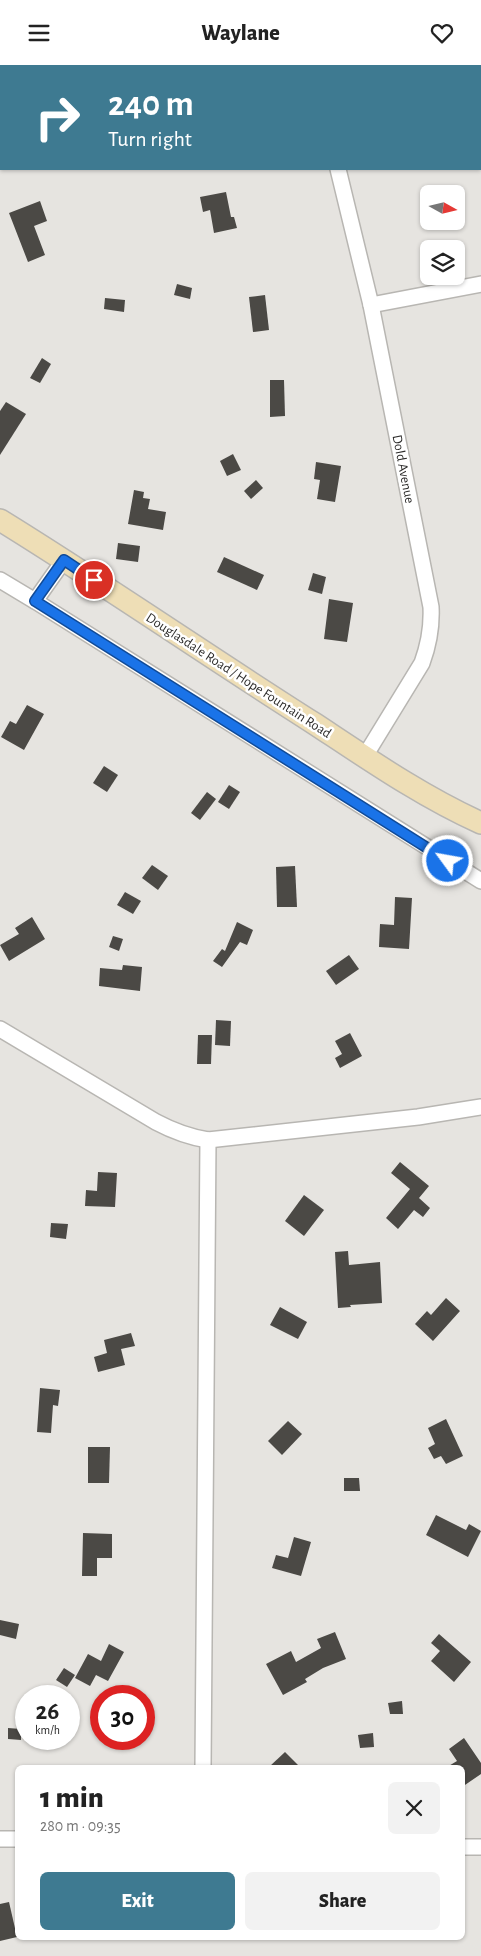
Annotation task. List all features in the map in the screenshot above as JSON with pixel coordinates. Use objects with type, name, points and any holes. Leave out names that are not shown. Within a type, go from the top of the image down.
[{"type":"main road","name":"Douglasdale Road / Hope Fountain Road","points":[[0,520],[365,756],[435,799],[481,823]]},
{"type":"street","name":"Dold Avenue","points":[[338,170],[370,305],[430,596],[432,619],[428,647],[422,663],[365,756]]},
{"type":"street","points":[[370,305],[481,284]]},
{"type":"street","points":[[35,601],[64,560]]},
{"type":"street","points":[[0,580],[481,881]]},
{"type":"street","points":[[0,1029],[156,1122],[184,1134],[208,1139],[418,1117],[481,1107]]},
{"type":"street","points":[[203,1765],[208,1139]]},
{"type":"street","points":[[0,1839],[15,1839]]},
{"type":"street","points":[[465,1847],[481,1847]]},
{"type":"building","points":[[226,192],[231,217],[234,217],[237,228],[214,233],[210,210],[203,212],[200,197]]},
{"type":"building","points":[[40,201],[47,221],[34,226],[45,255],[28,262],[9,213]]},
{"type":"building","points":[[177,284],[192,288],[190,299],[174,295]]},
{"type":"building","points":[[265,295],[269,330],[253,332],[249,297]]},
{"type":"building","points":[[105,298],[125,300],[124,312],[104,309]]},
{"type":"building","points":[[42,358],[51,364],[40,383],[30,378]]},
{"type":"building","points":[[270,380],[284,380],[285,416],[270,417]]},
{"type":"building","points":[[6,402],[26,414],[0,455],[0,411]]},
{"type":"building","points":[[233,454],[241,470],[227,476],[220,461]]},
{"type":"building","points":[[316,462],[341,466],[335,502],[317,499],[320,480],[314,479]]},
{"type":"building","points":[[256,480],[263,488],[251,499],[244,491]]},
{"type":"building","points":[[134,490],[144,492],[143,498],[150,499],[148,509],[166,512],[163,530],[128,524]]},
{"type":"building","points":[[118,543],[140,546],[138,562],[116,559]]},
{"type":"building","points":[[224,557],[264,575],[257,590],[217,572]]},
{"type":"building","points":[[313,573],[326,577],[322,594],[308,590]]},
{"type":"building","points":[[329,599],[353,603],[347,642],[324,639]]},
{"type":"building","points":[[27,705],[44,714],[24,750],[1,737],[10,721],[16,724]]},
{"type":"building","points":[[104,766],[118,775],[107,792],[93,783]]},
{"type":"building","points":[[229,785],[240,792],[229,809],[218,802]]},
{"type":"building","points":[[207,792],[216,799],[200,820],[191,813]]},
{"type":"building","points":[[152,865],[168,876],[158,890],[142,878]]},
{"type":"building","points":[[295,866],[297,907],[277,907],[276,867]]},
{"type":"building","points":[[125,892],[141,901],[133,914],[117,905]]},
{"type":"building","points":[[395,897],[412,898],[409,949],[379,947],[380,924],[394,925]]},
{"type":"building","points":[[32,917],[45,939],[9,961],[0,945],[19,934],[15,928]]},
{"type":"building","points":[[237,922],[253,930],[247,945],[240,942],[222,967],[213,961],[222,949],[225,951]]},
{"type":"building","points":[[113,936],[123,939],[119,951],[109,947]]},
{"type":"building","points":[[349,955],[359,969],[336,985],[326,971]]},
{"type":"building","points":[[123,965],[142,967],[140,991],[99,986],[100,968],[122,970]]},
{"type":"building","points":[[216,1020],[231,1021],[230,1046],[215,1045]]},
{"type":"building","points":[[350,1033],[362,1056],[340,1068],[335,1058],[342,1054],[335,1041]]},
{"type":"building","points":[[198,1035],[212,1035],[211,1064],[197,1064]]},
{"type":"building","points":[[400,1162],[429,1186],[419,1198],[430,1208],[423,1217],[414,1210],[398,1229],[386,1218],[410,1189],[391,1173]]},
{"type":"building","points":[[98,1172],[117,1173],[115,1207],[85,1206],[86,1190],[97,1191]]},
{"type":"building","points":[[304,1195],[324,1210],[304,1236],[285,1221]]},
{"type":"building","points":[[51,1223],[68,1224],[66,1239],[50,1237]]},
{"type":"building","points":[[348,1251],[349,1265],[380,1262],[382,1303],[350,1305],[351,1307],[338,1308],[335,1252]]},
{"type":"building","points":[[446,1298],[460,1311],[433,1341],[415,1324],[427,1311],[431,1315]]},
{"type":"building","points":[[280,1307],[307,1322],[298,1339],[270,1325]]},
{"type":"building","points":[[131,1333],[135,1346],[121,1349],[125,1365],[98,1372],[94,1357],[107,1353],[104,1340]]},
{"type":"building","points":[[40,1388],[60,1390],[58,1406],[53,1405],[51,1433],[37,1432]]},
{"type":"building","points":[[446,1419],[463,1456],[446,1464],[441,1456],[434,1459],[428,1448],[435,1444],[428,1428]]},
{"type":"building","points":[[288,1421],[302,1434],[282,1455],[268,1441]]},
{"type":"building","points":[[88,1447],[110,1447],[109,1483],[88,1483]]},
{"type":"building","points":[[344,1478],[359,1478],[360,1491],[344,1491]]},
{"type":"building","points":[[436,1515],[466,1530],[469,1524],[481,1531],[468,1557],[426,1535]]},
{"type":"building","points":[[83,1533],[112,1534],[112,1558],[97,1558],[97,1576],[82,1576]]},
{"type":"building","points":[[294,1537],[311,1542],[301,1576],[272,1568],[276,1555],[288,1558]]},
{"type":"building","points":[[0,1620],[19,1624],[16,1639],[0,1635]]},
{"type":"building","points":[[335,1632],[346,1659],[323,1668],[305,1679],[307,1682],[283,1695],[266,1664],[291,1651],[296,1662],[321,1648],[317,1639]]},
{"type":"building","points":[[439,1634],[471,1662],[454,1682],[431,1661],[440,1651],[431,1643]]},
{"type":"building","points":[[109,1644],[124,1652],[108,1681],[96,1675],[90,1686],[75,1678],[88,1654],[101,1661]]},
{"type":"building","points":[[64,1668],[75,1675],[68,1685],[64,1685],[56,1680]]},
{"type":"building","points":[[402,1701],[403,1714],[390,1714],[388,1703]]},
{"type":"building","points":[[8,1728],[15,1729],[15,1740],[8,1739]]},
{"type":"building","points":[[373,1733],[374,1747],[360,1748],[358,1735]]},
{"type":"building","points":[[464,1738],[481,1763],[481,1774],[465,1785],[465,1765],[450,1765],[457,1761],[449,1749]]},
{"type":"building","points":[[285,1752],[298,1765],[271,1765]]},
{"type":"building","points":[[9,1902],[15,1928],[15,1937],[0,1941],[0,1904]]},
{"type":"route","points":[[94,580],[64,560],[35,601],[448,861]]}]
